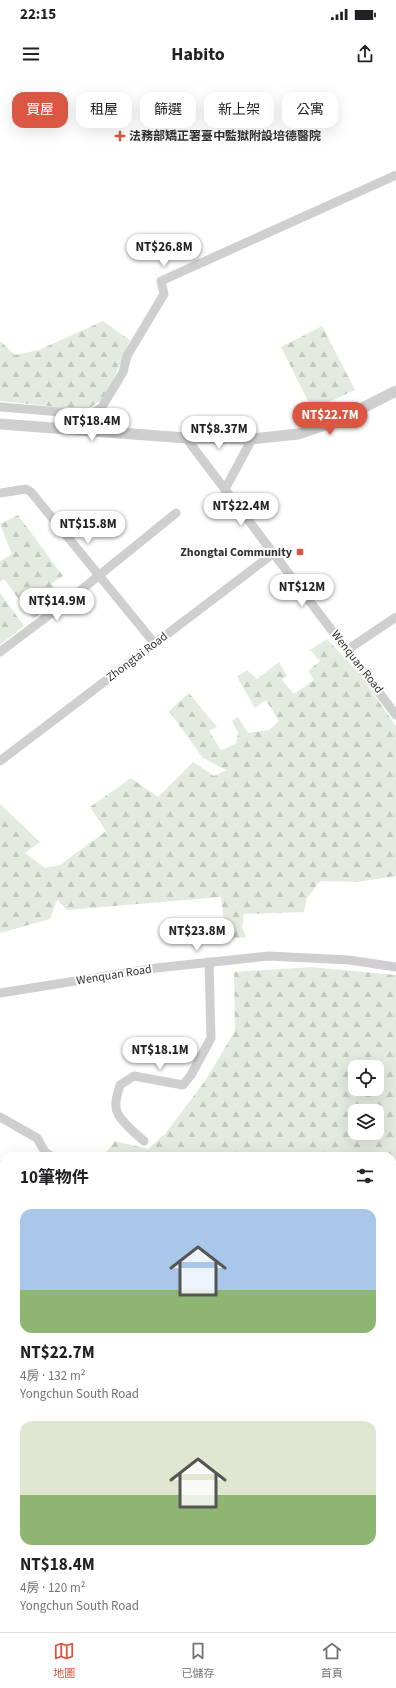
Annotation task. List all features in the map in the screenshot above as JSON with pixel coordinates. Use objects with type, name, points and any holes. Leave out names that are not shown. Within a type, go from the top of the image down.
[{"type":"street","points":[[0,407],[85,414],[95,412],[102,407],[123,372],[127,356],[164,294],[161,281],[396,175]]},
{"type":"street","points":[[0,424],[186,438],[252,439],[298,434],[337,421],[396,391]]},
{"type":"street","name":"Wenquan Road","points":[[186,438],[396,715]]},
{"type":"street","points":[[225,489],[252,439]]},
{"type":"street","points":[[0,493],[26,489],[31,492],[155,644]]},
{"type":"street","points":[[0,652],[65,603],[176,513]]},
{"type":"street","name":"Zhongtai Road","points":[[0,761],[274,553]]},
{"type":"street","points":[[347,650],[396,617]]},
{"type":"street","name":"Wenquan Road","points":[[0,994],[156,968],[269,956],[349,960],[396,967]]},
{"type":"street","points":[[144,1141],[127,1126],[116,1111],[116,1100],[120,1085],[134,1076],[183,1085],[191,1075],[211,1038],[209,962]]},
{"type":"street","points":[[0,1117],[37,1138],[46,1152]]},
{"type":"green space","points":[[103,321],[130,340],[106,397],[87,410],[0,401],[0,341],[15,355],[39,350]]},
{"type":"green space","points":[[322,326],[355,390],[320,406],[310,405],[281,347]]},
{"type":"green space","points":[[18,515],[63,576],[51,584],[62,596],[33,619],[4,579],[0,582],[0,561],[12,554],[0,524]]},
{"type":"green space","points":[[0,593],[24,626],[0,645]]},
{"type":"green space","points":[[327,639],[358,672],[396,726],[396,876],[357,882],[320,881],[307,898],[304,912],[244,914],[242,927],[246,937],[226,940],[221,897],[67,910],[57,900],[50,919],[0,933],[0,804],[40,842],[25,853],[45,868],[60,865],[106,831],[90,807],[131,778],[158,797],[193,762],[214,776],[226,770],[203,758],[169,711],[189,693],[217,727],[209,731],[221,750],[236,744],[238,733],[232,721],[238,717],[248,733],[269,730],[279,721],[266,700],[255,708],[237,677],[247,670],[257,679],[279,662],[287,676],[282,680],[294,694],[314,680],[308,671],[320,661],[310,650]]},
{"type":"green space","points":[[311,967],[396,975],[396,1152],[106,1152],[115,1141],[148,1149],[165,1134],[205,1081],[235,1031],[234,972]]},
{"type":"place","name":"法務部矯正署臺中監獄附設培德醫院","points":[[120,136]]},
{"type":"place","name":"Zhongtai Community","points":[[300,552]]}]
